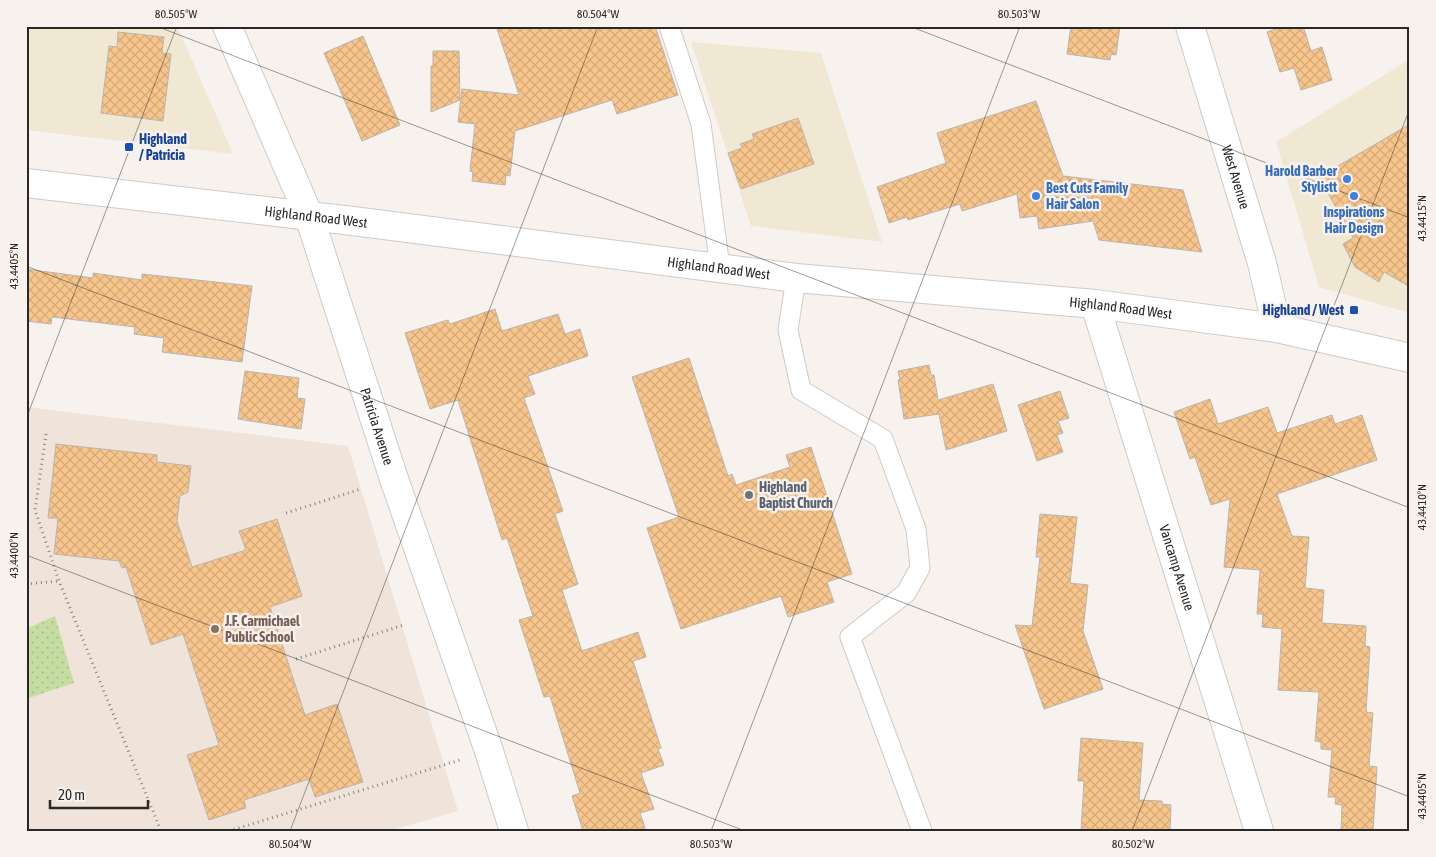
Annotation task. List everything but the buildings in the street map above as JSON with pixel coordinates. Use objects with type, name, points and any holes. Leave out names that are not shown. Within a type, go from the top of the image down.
[{"type":"street","name":"Patricia Avenue","points":[[227,26],[309,216],[393,476],[489,751],[514,831]]},
{"type":"street","name":"West Avenue","points":[[1190,26],[1262,263],[1277,328]]},
{"type":"street","name":"Highland Road West","points":[[26,183],[309,216],[796,278],[1095,304],[1277,328],[1410,358]]},
{"type":"street","name":"Vancamp Avenue","points":[[1095,304],[1259,831]]},
{"type":"lane","points":[[669,26],[701,124],[720,268]]},
{"type":"lane","points":[[796,278],[788,330],[801,390],[882,439],[916,529],[920,568],[906,593],[850,637],[922,831]]},
{"type":"path","points":[[46,434],[35,510],[59,581],[160,831]]},
{"type":"path","points":[[286,513],[361,490]]},
{"type":"path","points":[[26,584],[59,581]]},
{"type":"path","points":[[296,658],[404,625]]},
{"type":"path","points":[[229,831],[489,751]]},
{"type":"shaded area","points":[[26,26],[177,26],[233,154],[26,130]]},
{"type":"shaded area","points":[[691,42],[821,53],[882,242],[751,226]]},
{"type":"shaded area","points":[[1410,59],[1410,313],[1319,287],[1276,142]]},
{"type":"shaded area","name":"J.F. Carmichael Public School","points":[[26,407],[348,446],[458,811],[389,831],[26,831]]},
{"type":"green space","points":[[55,616],[74,683],[26,699],[26,629]]},
{"type":"place","name":"Highland / Patricia","points":[[129,147]]},
{"type":"place","name":"Harold Barber Stylistt","points":[[1347,179]]},
{"type":"place","name":"Best Cuts Family Hair Salon","points":[[1036,196]]},
{"type":"place","name":"Inspirations Hair Design","points":[[1354,196]]},
{"type":"place","name":"Highland / West","points":[[1354,310]]},
{"type":"place","name":"Highland Baptist Church","points":[[749,495]]},
{"type":"place","name":"J.F. Carmichael Public School","points":[[215,629]]}]
